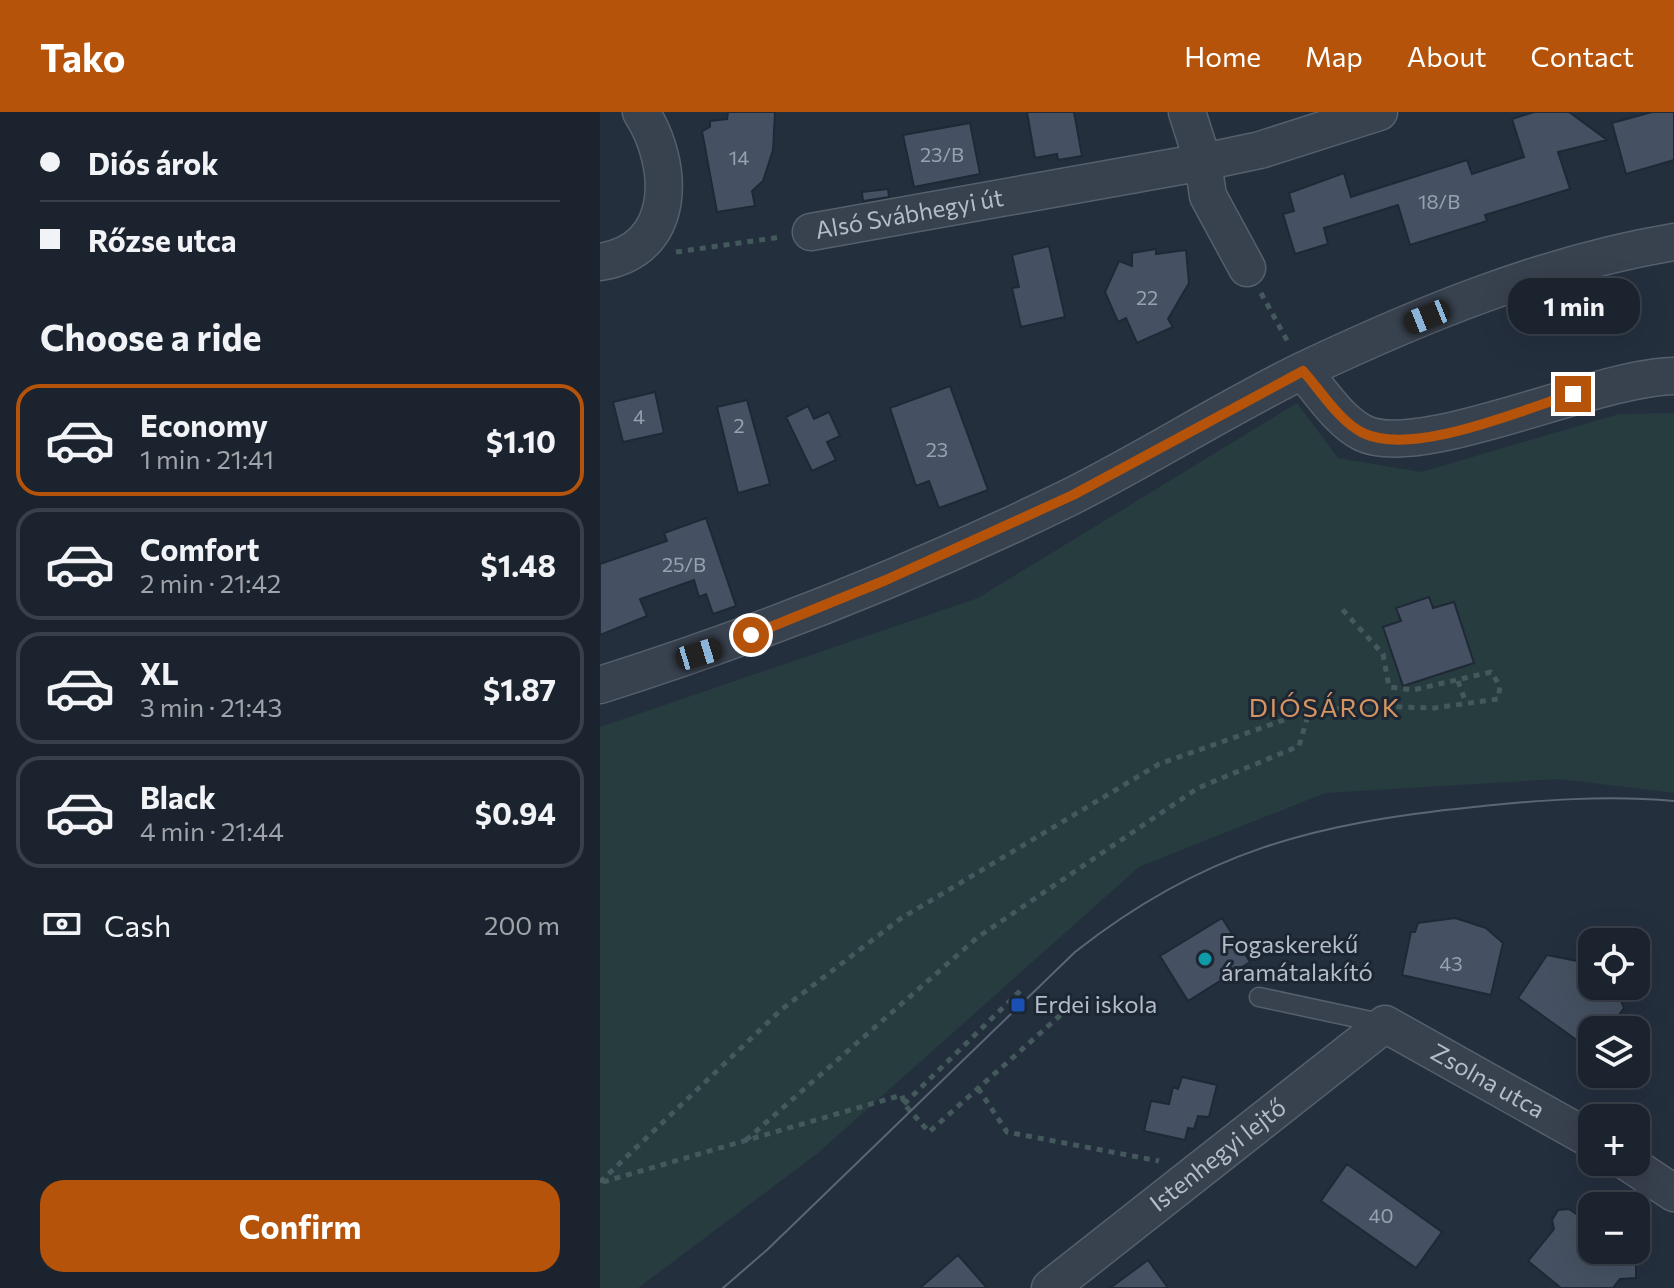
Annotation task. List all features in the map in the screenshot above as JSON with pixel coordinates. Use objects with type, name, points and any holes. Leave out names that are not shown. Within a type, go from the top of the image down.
[{"type":"street","points":[[608,261],[637,246],[653,229],[665,206],[657,147],[641,112]]},
{"type":"street","name":"Alsó Svábhegyi út","points":[[811,232],[1194,134],[1260,150],[1379,112]]},
{"type":"street","points":[[1194,134],[1208,196],[1247,268]]},
{"type":"street","points":[[600,685],[724,646],[1001,529],[1073,495],[1303,371],[1484,294],[1627,250],[1674,242]]},
{"type":"street","points":[[1303,371],[1349,423],[1382,440],[1431,437],[1601,386],[1674,376]]},
{"type":"street","name":"Zsolna utca","points":[[1385,1024],[1578,1132]]},
{"type":"street","name":"Istenhegyi lejtő","points":[[1050,1288],[1385,1024]]},
{"type":"street","points":[[1648,1176],[1674,1193]]},
{"type":"lane","points":[[1259,997],[1385,1024]]},
{"type":"path","name":"Alsó Svábhegyi út","points":[[608,261],[811,232]]},
{"type":"path","points":[[1247,268],[1303,371]]},
{"type":"path","points":[[600,1183],[782,1009],[900,919],[1159,764],[1309,711],[1369,706],[1434,708],[1498,699],[1500,686],[1491,672],[1413,690],[1389,687],[1383,654],[1341,608]]},
{"type":"path","points":[[1458,681],[1466,703]]},
{"type":"path","points":[[746,1140],[978,937],[1198,788],[1299,746],[1309,711]]},
{"type":"path","points":[[904,1104],[1021,990]]},
{"type":"path","points":[[600,1183],[902,1095],[904,1104],[929,1132],[1073,1004]]},
{"type":"path","points":[[978,1088],[1007,1132],[1200,1169]]},
{"type":"green space","points":[[1297,403],[1338,458],[1421,472],[1619,414],[1674,413],[1674,793],[1559,779],[1325,793],[1139,867],[818,1153],[638,1288],[600,1288],[600,727],[978,598]]},
{"type":"building","points":[[728,112],[775,112],[773,150],[763,181],[752,191],[755,206],[717,212],[702,131],[710,127],[710,121],[727,119]]},
{"type":"building","points":[[1027,112],[1074,112],[1082,156],[1058,160],[1057,154],[1035,158]]},
{"type":"building","points":[[1534,112],[1569,112],[1607,140],[1558,152],[1570,189],[1485,215],[1487,221],[1410,245],[1398,205],[1324,228],[1328,244],[1295,254],[1283,214],[1294,211],[1289,193],[1344,173],[1351,197],[1467,160],[1472,174],[1524,157],[1512,119]]},
{"type":"building","points":[[1652,112],[1674,112],[1674,160],[1626,174],[1612,123]]},
{"type":"building","points":[[970,123],[980,174],[914,187],[903,135]]},
{"type":"building","points":[[888,189],[889,197],[863,201],[862,192]]},
{"type":"building","points":[[1049,246],[1065,317],[1021,327],[1012,288],[1019,287],[1012,255]]},
{"type":"building","points":[[1156,249],[1156,254],[1186,250],[1189,283],[1168,319],[1173,327],[1137,343],[1126,318],[1118,322],[1105,292],[1119,261],[1132,266],[1132,253]]},
{"type":"building","points":[[950,386],[988,490],[939,508],[929,481],[916,486],[890,408]]},
{"type":"building","points":[[655,392],[664,433],[623,442],[613,402]]},
{"type":"building","points":[[747,400],[770,484],[738,493],[717,407]]},
{"type":"building","points":[[808,406],[814,419],[829,412],[840,436],[827,442],[836,460],[812,471],[786,417]]},
{"type":"building","points":[[706,518],[736,606],[713,614],[706,594],[699,597],[694,580],[640,599],[647,616],[600,635],[600,564],[667,541],[664,533]]},
{"type":"building","points":[[1429,597],[1433,608],[1454,602],[1474,663],[1403,686],[1383,627],[1401,621],[1396,608]]},
{"type":"building","name":"Fogaskerekű áramátalakító","points":[[1222,918],[1250,962],[1188,1001],[1160,956]]},
{"type":"building","points":[[1455,918],[1486,928],[1503,943],[1491,995],[1402,975],[1411,932],[1415,932],[1418,923]]},
{"type":"building","points":[[1547,955],[1578,961],[1578,1000],[1621,1000],[1624,1008],[1618,1016],[1578,1016],[1578,1041],[1518,998]]},
{"type":"building","points":[[1182,1077],[1217,1085],[1209,1117],[1198,1116],[1194,1129],[1188,1128],[1185,1140],[1144,1131],[1151,1101],[1169,1104],[1173,1087],[1178,1089]]},
{"type":"building","points":[[1347,1164],[1442,1232],[1416,1268],[1321,1201]]},
{"type":"building","points":[[1569,1209],[1578,1215],[1578,1264],[1636,1264],[1636,1278],[1620,1279],[1613,1288],[1561,1288],[1528,1261],[1554,1229],[1552,1220],[1558,1210]]},
{"type":"building","points":[[958,1255],[987,1288],[920,1288]]},
{"type":"building","points":[[1148,1260],[1168,1288],[1110,1288]]},
{"type":"tram line","points":[[723,1288],[768,1249],[1075,952],[1122,917],[1169,889],[1263,848],[1363,822],[1549,800],[1624,798],[1674,801]]},
{"type":"place","name":"Fogaskerekű áramátalakító","points":[[1205,959]]},
{"type":"place","name":"Erdei iskola","points":[[1018,1005]]},
{"type":"district","name":"DIÓSÁROK","points":[[1325,708]]},
{"type":"route","points":[[751,635],[886,580],[1073,495],[1303,371],[1349,423],[1361,432],[1382,440],[1431,437],[1573,394]]}]
